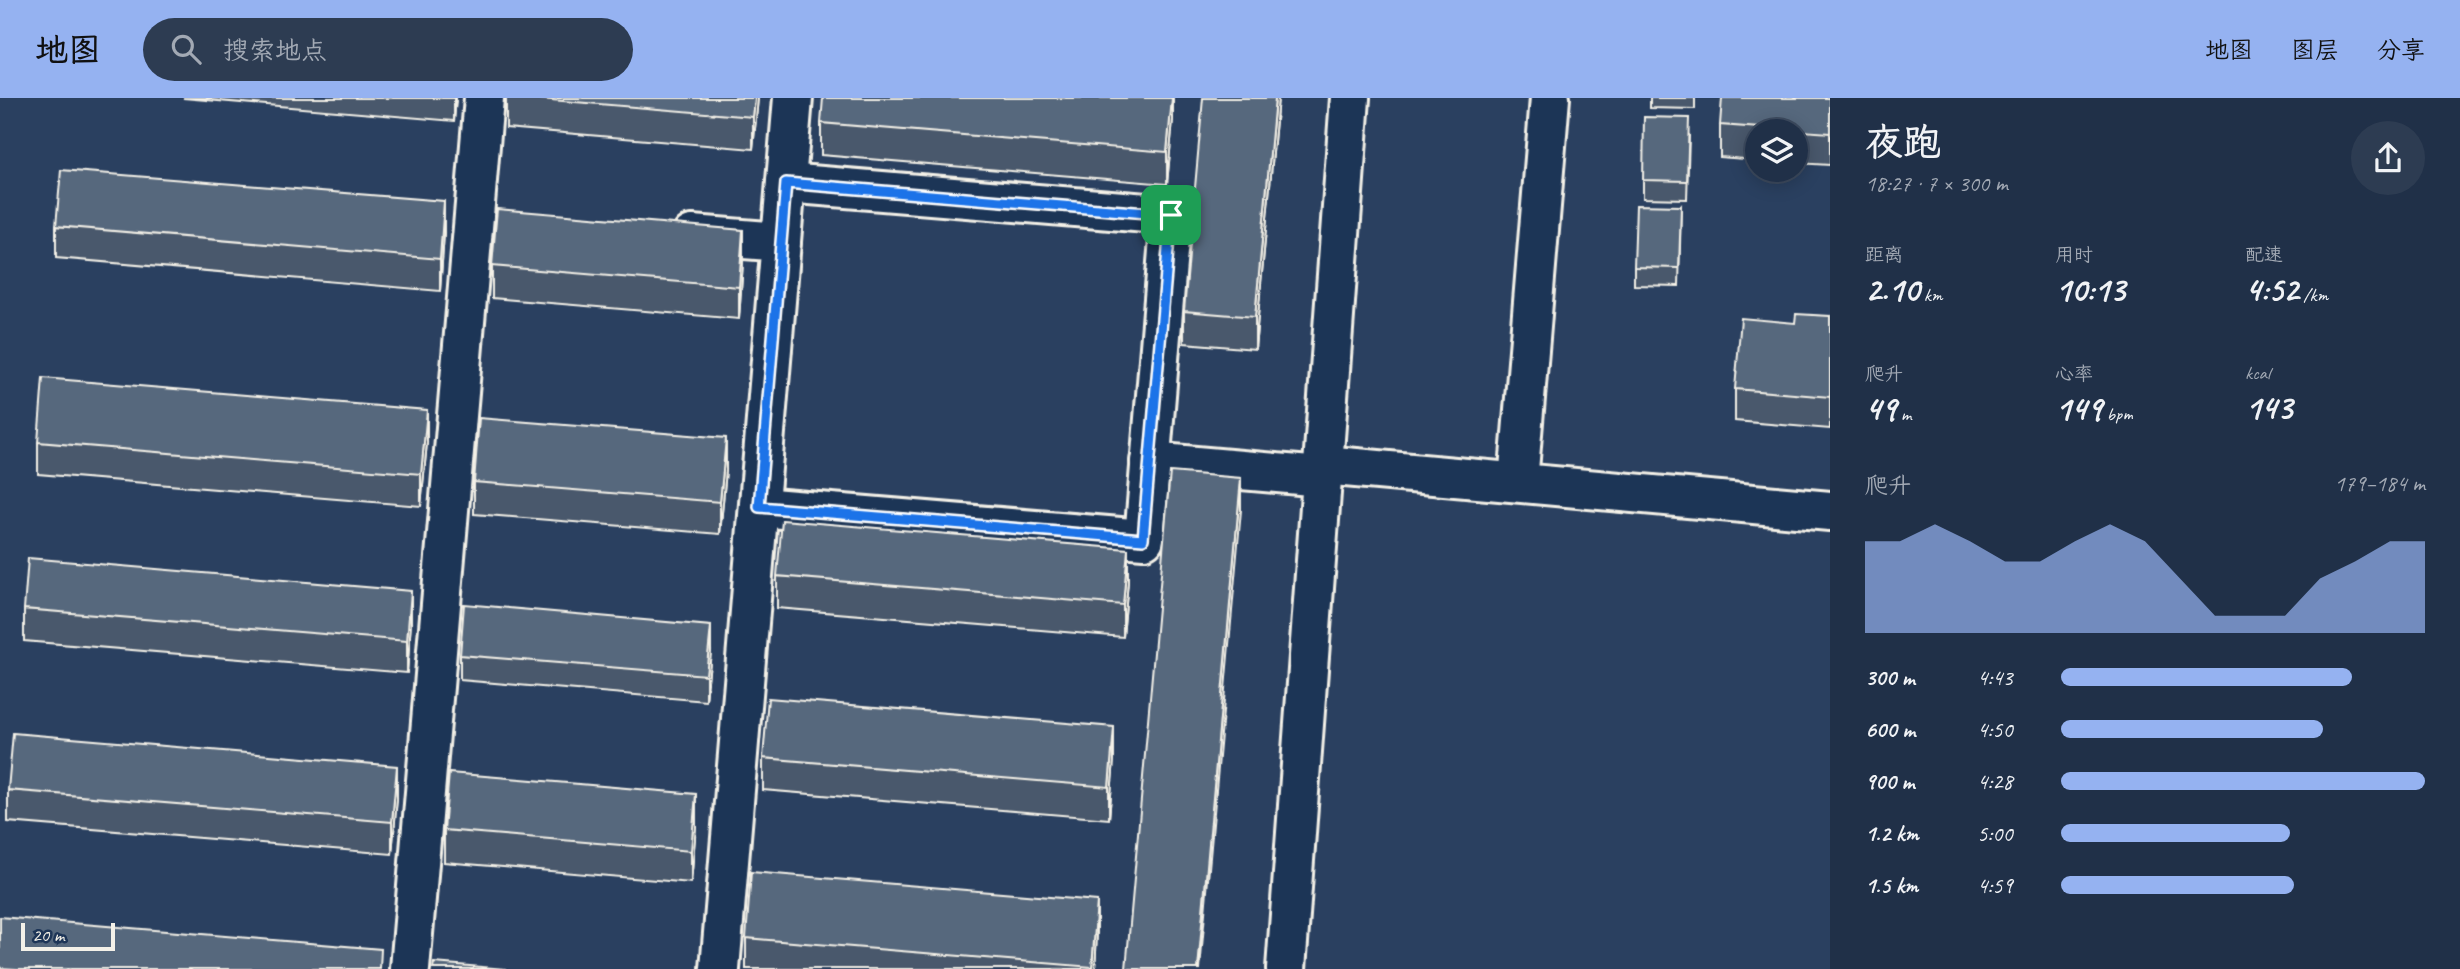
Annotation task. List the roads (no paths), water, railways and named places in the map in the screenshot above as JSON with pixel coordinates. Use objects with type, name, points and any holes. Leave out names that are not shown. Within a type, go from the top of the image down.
[{"type":"street","points":[[410,969],[460,215],[484,98]]},
{"type":"street","points":[[720,969],[793,98]]},
{"type":"street","points":[[1286,969],[1350,98]]},
{"type":"street","points":[[1518,482],[1550,98]]},
{"type":"street","points":[[759,507],[1143,539],[1171,215],[786,183]]},
{"type":"street","points":[[460,215],[514,220]]},
{"type":"street","points":[[661,232],[781,242]]},
{"type":"street","points":[[1150,462],[1518,482],[1830,511]]}]
